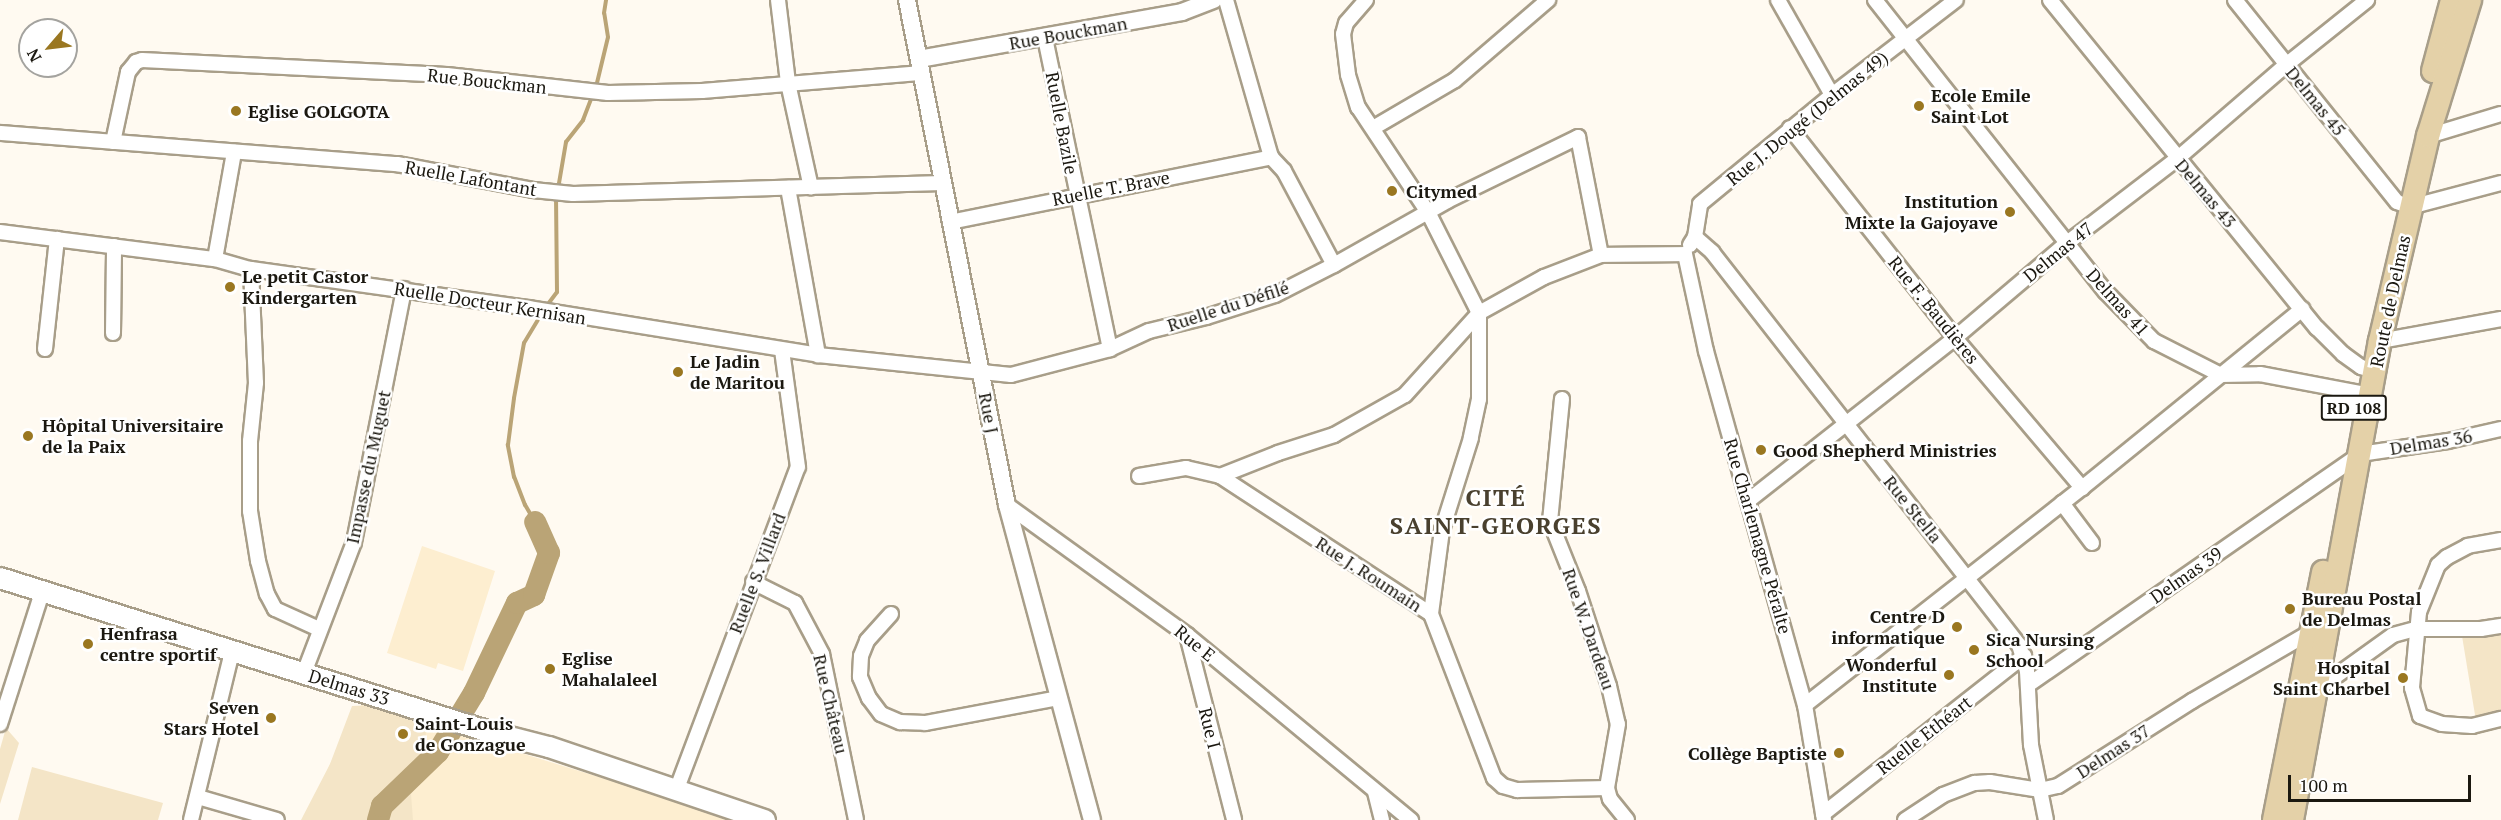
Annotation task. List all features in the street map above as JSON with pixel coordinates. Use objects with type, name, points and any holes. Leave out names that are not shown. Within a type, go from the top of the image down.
[{"type":"main road","name":"Route de Delmas","points":[[2274,820],[2318,636],[2368,369],[2452,0]]},
{"type":"main road","name":"Route de Delmas","points":[[2368,369],[2380,341],[2404,205],[2470,0]]},
{"type":"main road","name":"Delmas 33","points":[[0,578],[232,652],[549,747],[765,820]]},
{"type":"main road","name":"Route de Delmas","points":[[2292,820],[2315,691],[2318,636]]},
{"type":"street","points":[[777,0],[788,83],[811,188]]},
{"type":"street","name":"Rue J","points":[[907,0],[1007,505],[1092,820]]},
{"type":"street","name":"Rue Bouckman","points":[[114,142],[128,72],[136,62],[142,60],[447,75],[578,92],[662,93],[788,83],[921,66],[1045,38],[1182,12],[1214,0]]},
{"type":"street","points":[[1226,0],[1271,157],[1284,171],[1334,266]]},
{"type":"street","points":[[1366,0],[1346,23],[1343,34],[1348,75],[1358,107],[1429,214],[1479,313],[1479,399],[1471,438],[1442,530],[1431,614]]},
{"type":"street","points":[[1373,128],[1455,80],[1548,0]]},
{"type":"street","points":[[1778,0],[1832,95]]},
{"type":"street","name":"Delmas 41","points":[[1875,0],[2106,292],[2154,341],[2221,375],[2260,374],[2363,394]]},
{"type":"street","name":"Rue J. Dougé (Delmas 49)","points":[[1685,254],[1695,237],[1700,204],[1832,95],[1956,0]]},
{"type":"street","name":"Delmas 43","points":[[2050,0],[2178,159],[2333,345],[2368,369]]},
{"type":"street","name":"Delmas 45","points":[[2235,0],[2286,65],[2404,205]]},
{"type":"street","name":"Delmas 47","points":[[1748,501],[1955,338],[2067,243],[2178,159],[2286,65],[2367,0]]},
{"type":"street","name":"Ruelle Bazile","points":[[1045,38],[1110,349]]},
{"type":"street","points":[[2428,136],[2501,114]]},
{"type":"street","name":"Rue F. Baudières","points":[[1791,128],[1955,338],[2082,488]]},
{"type":"street","name":"Ruelle Lafontant","points":[[0,133],[397,164],[533,190],[573,194],[943,183]]},
{"type":"street","name":"Ruelle du Défilé","points":[[981,373],[1011,375],[1110,349],[1149,331],[1206,317],[1275,295],[1334,266],[1429,214],[1447,201],[1578,136],[1601,255]]},
{"type":"street","points":[[215,259],[234,152]]},
{"type":"street","name":"Ruelle T. Brave","points":[[950,222],[1271,157]]},
{"type":"street","points":[[2404,205],[2501,183]]},
{"type":"street","points":[[788,188],[818,355]]},
{"type":"street","name":"Ruelle Docteur Kernisan","points":[[0,232],[215,259],[250,269],[530,308],[782,350],[981,373]]},
{"type":"street","name":"Rue Stella","points":[[1695,237],[1712,252],[1845,426],[1968,577],[2019,645],[2024,656],[2030,732],[2046,820]]},
{"type":"street","points":[[45,349],[57,239]]},
{"type":"street","points":[[113,333],[114,246]]},
{"type":"street","points":[[1220,476],[1334,435],[1405,395],[1479,313],[1544,277],[1601,255],[1685,254]]},
{"type":"street","name":"Rue Charlemagne Péralte","points":[[1685,254],[1706,351],[1805,705],[1824,817]]},
{"type":"street","points":[[250,269],[256,383],[250,441],[250,511],[258,561],[267,594],[275,609],[319,628]]},
{"type":"street","name":"Impasse du Muguet","points":[[303,673],[354,542],[404,289]]},
{"type":"street","points":[[1805,705],[2082,488],[2302,309]]},
{"type":"street","points":[[2380,341],[2501,319]]},
{"type":"street","name":"Ruelle S. Villard","points":[[676,791],[798,467],[782,350]]},
{"type":"street","name":"Rue W. Dardeau","points":[[1562,399],[1550,521],[1578,591],[1609,686],[1618,724],[1607,788]]},
{"type":"street","name":"Delmas 36","points":[[2352,460],[2501,429]]},
{"type":"street","name":"Delmas 39","points":[[2028,685],[2352,460]]},
{"type":"street","name":"Rue J. Roumain","points":[[1139,476],[1186,468],[1220,476],[1431,614],[1494,778],[1503,786],[1517,790],[1607,788]]},
{"type":"street","points":[[2062,503],[2092,543]]},
{"type":"street","name":"Rue E","points":[[1007,505],[1187,635],[1411,820]]},
{"type":"street","points":[[2501,540],[2468,546],[2447,557],[2438,565],[2419,612],[2415,629],[2412,688],[2420,716],[2442,724],[2472,726],[2501,719]]},
{"type":"street","name":"Rue Château","points":[[753,582],[795,603],[822,654],[856,820]]},
{"type":"street","points":[[0,724],[42,592]]},
{"type":"street","points":[[891,614],[867,641],[861,657],[860,677],[868,698],[881,714],[900,722],[925,723],[1058,698]]},
{"type":"street","points":[[2315,691],[2393,635],[2415,629],[2481,629],[2501,626]]},
{"type":"street","name":"Rue I","points":[[1187,635],[1234,820]]},
{"type":"street","name":"Delmas 37","points":[[1905,820],[1943,795],[1976,783],[1990,782],[2040,790],[2058,786],[2192,701],[2318,636]]},
{"type":"street","points":[[191,820],[232,652]]},
{"type":"street","name":"Ruelle Ethéart","points":[[1824,817],[2024,656]]},
{"type":"street","points":[[1607,788],[1610,799],[1627,820]]},
{"type":"street","points":[[1375,792],[1382,820]]},
{"type":"street","points":[[198,797],[277,820]]},
{"type":"shaded area","points":[[422,546],[495,571],[463,671],[438,663],[436,669],[387,653]]},
{"type":"shaded area","points":[[2501,630],[2501,714],[2476,721],[2462,636]]},
{"type":"shaded area","name":"Saint-Louis de Gonzague","points":[[362,704],[625,785],[749,820],[307,820],[330,764]]},
{"type":"shaded area","points":[[376,705],[400,711],[425,723],[428,769],[411,794],[413,820],[301,820],[330,764],[352,706]]},
{"type":"shaded area","points":[[6,728],[19,743],[0,804],[0,749]]},
{"type":"shaded area","points":[[32,767],[163,803],[158,820],[18,820]]},
{"type":"waterway","points":[[596,87],[608,37],[604,13],[606,0]]},
{"type":"waterway","points":[[558,189],[566,142],[583,120],[593,94]]},
{"type":"waterway","points":[[545,308],[557,292],[556,197]]},
{"type":"waterway","points":[[535,522],[525,505],[514,477],[508,445],[524,343],[541,315]]},
{"type":"waterway","points":[[378,820],[382,806],[438,752],[474,693],[517,603],[534,595],[549,553],[535,522]]},
{"type":"place","name":"Ecole Emile Saint Lot","points":[[1919,106]]},
{"type":"place","name":"Eglise GOLGOTA","points":[[236,111]]},
{"type":"place","name":"Citymed","points":[[1392,191]]},
{"type":"place","name":"Institution Mixte la Gajoyave","points":[[2010,212]]},
{"type":"place","name":"Le petit Castor Kindergarten","points":[[230,287]]},
{"type":"place","name":"Le Jadin de Maritou","points":[[678,372]]},
{"type":"place","name":"Hôpital Universitaire de la Paix","points":[[28,436]]},
{"type":"place","name":"Good Shepherd Ministries","points":[[1761,450]]},
{"type":"place","name":"Bureau Postal de Delmas","points":[[2290,609]]},
{"type":"place","name":"Centre D informatique","points":[[1957,627]]},
{"type":"place","name":"Henfrasa centre sportif","points":[[88,644]]},
{"type":"place","name":"Sica Nursing School","points":[[1974,650]]},
{"type":"place","name":"Eglise Mahalaleel","points":[[550,669]]},
{"type":"place","name":"Wonderful Institute","points":[[1949,675]]},
{"type":"place","name":"Hospital Saint Charbel","points":[[2403,678]]},
{"type":"place","name":"Seven Stars Hotel","points":[[271,718]]},
{"type":"place","name":"Saint-Louis de Gonzague","points":[[403,734]]},
{"type":"place","name":"Collège Baptiste","points":[[1839,753]]},
{"type":"district","name":"CITÉ SAINT-GEORGES","points":[[1496,512]]}]
